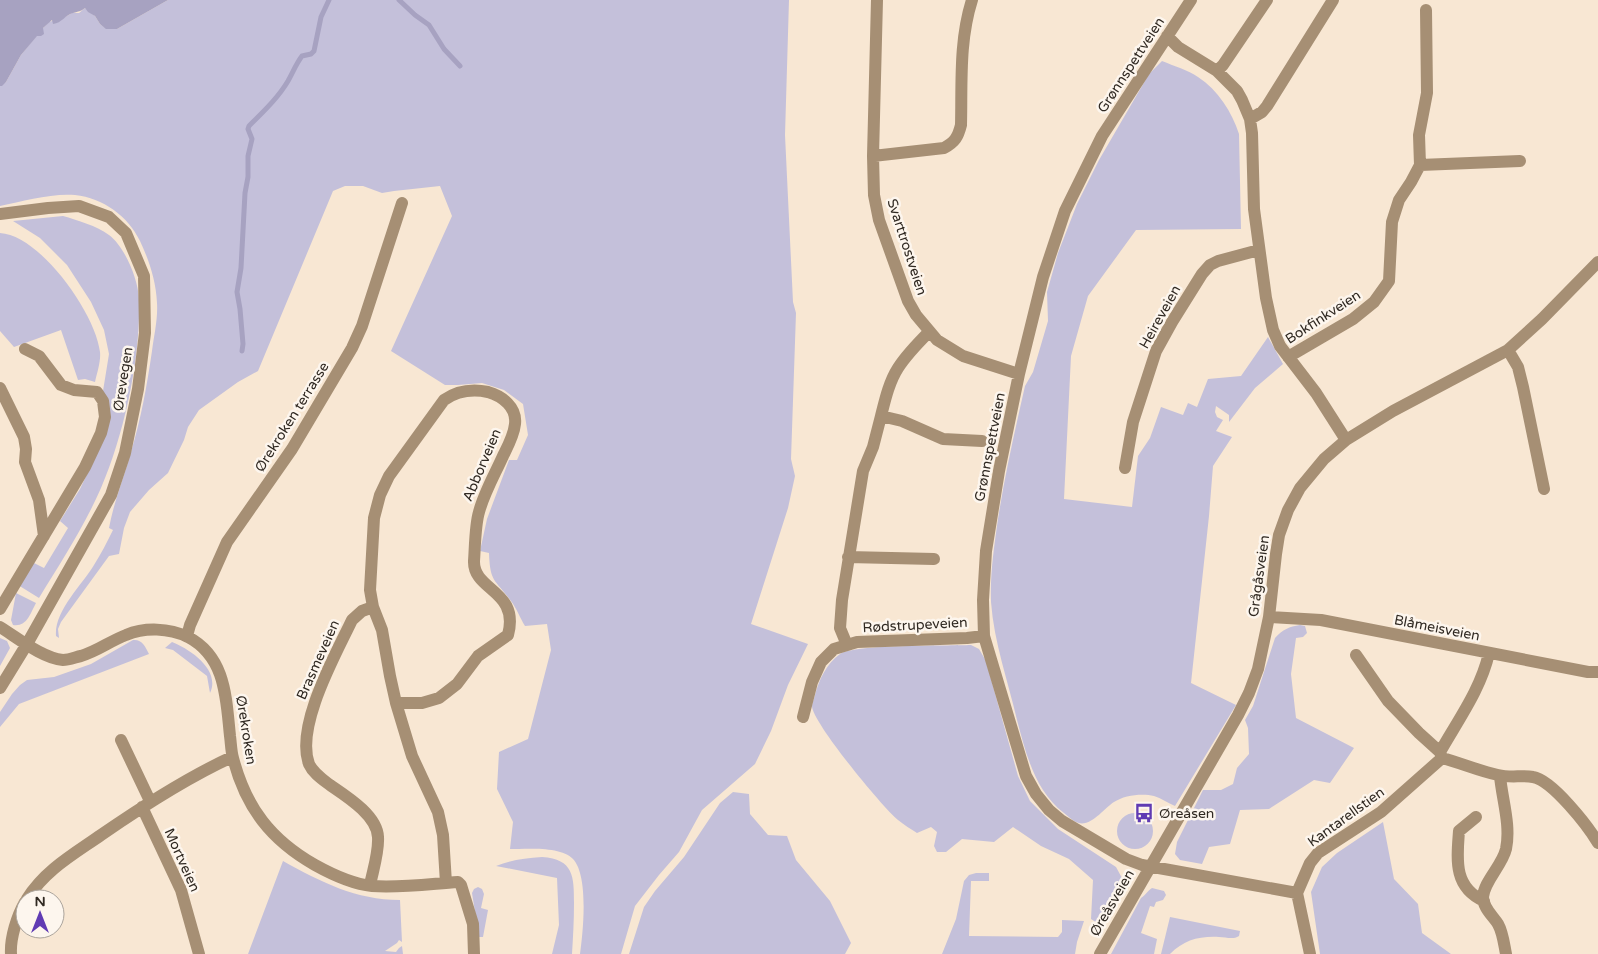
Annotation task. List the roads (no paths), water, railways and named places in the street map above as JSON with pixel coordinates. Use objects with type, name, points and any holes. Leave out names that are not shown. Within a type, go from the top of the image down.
[{"type":"street","name":"Svarttrostveien","points":[[877,0],[873,156],[874,194],[879,220],[908,301],[916,315],[937,340],[963,356],[1019,374]]},
{"type":"street","points":[[873,156],[944,148],[954,143],[961,125],[962,44],[972,0]]},
{"type":"street","name":"Grønnspettveien","points":[[1150,867],[1126,859],[1062,821],[1049,810],[1036,794],[1026,776],[984,636],[983,600],[986,551],[999,471],[1019,374],[1043,277],[1065,211],[1102,136],[1191,0]]},
{"type":"street","points":[[1216,71],[1223,65],[1267,0]]},
{"type":"street","points":[[1250,119],[1262,112],[1267,106],[1333,0]]},
{"type":"street","name":"Bokfinkveien","points":[[1288,357],[1353,319],[1374,302],[1389,281],[1392,222],[1399,200],[1420,165],[1420,136],[1427,93],[1426,10]]},
{"type":"street","points":[[1167,36],[1178,47],[1216,71],[1236,91],[1242,100],[1250,119],[1252,133],[1254,209],[1266,298],[1273,330],[1280,346],[1316,393],[1346,440]]},
{"type":"street","points":[[1420,165],[1520,161]]},
{"type":"street","name":"Ørekroken terrasse","points":[[187,636],[190,625],[227,542],[292,449],[352,348],[362,326],[402,203]]},
{"type":"street","name":"Ørevegen","points":[[0,214],[79,206],[109,217],[126,233],[144,276],[146,334],[138,390],[125,453],[110,494],[27,644],[0,688]]},
{"type":"street","name":"Heireveien","points":[[1125,468],[1133,422],[1156,351],[1172,322],[1202,274],[1210,265],[1259,250]]},
{"type":"street","name":"Grågåsveien","points":[[1150,867],[1238,715],[1249,692],[1258,669],[1269,617],[1279,535],[1288,510],[1300,488],[1324,459],[1346,440],[1392,411],[1508,350],[1542,319],[1598,262]]},
{"type":"street","name":"Rødstrupeveien","points":[[847,645],[840,628],[842,600],[863,471],[873,447],[888,390],[898,368],[917,343],[929,332]]},
{"type":"street","points":[[0,609],[89,459],[100,433],[104,417],[103,401],[97,392],[74,390],[61,385],[40,356],[25,349]]},
{"type":"street","points":[[1508,350],[1518,366],[1544,489]]},
{"type":"street","points":[[0,388],[24,436],[25,462],[39,500],[44,536]]},
{"type":"street","name":"Abborveien","points":[[396,703],[422,703],[439,698],[458,684],[478,656],[508,635],[511,623],[509,611],[496,592],[477,576],[474,564],[479,513],[511,438],[515,424],[515,417],[510,405],[504,399],[488,392],[469,391],[444,400],[389,476],[380,494],[374,518],[370,590],[373,607],[382,630],[396,703],[412,756],[438,812],[452,882],[462,885],[473,924],[474,954]]},
{"type":"street","points":[[881,416],[902,421],[943,439],[982,441]]},
{"type":"street","points":[[848,557],[934,559]]},
{"type":"street","name":"Brasmeveien","points":[[370,886],[378,845],[376,827],[364,810],[316,774],[309,764],[307,738],[312,711],[320,689],[352,620],[362,611],[373,607]]},
{"type":"street","name":"Blåmeisveien","points":[[1269,617],[1321,620],[1588,672],[1598,672]]},
{"type":"street","points":[[0,627],[27,644]]},
{"type":"street","name":"Ørekroken","points":[[27,644],[48,657],[65,660],[90,653],[126,634],[144,630],[162,629],[187,636],[205,648],[221,674],[226,699],[232,757],[246,796],[260,819],[284,845],[328,873],[370,886],[412,887],[452,882]]},
{"type":"street","name":"Rødstrupeveien","points":[[803,717],[812,682],[821,662],[834,649],[858,642],[984,636]]},
{"type":"street","name":"Kantarellstien","points":[[1297,893],[1310,862],[1318,853],[1381,812],[1441,755],[1485,668],[1489,653]]},
{"type":"street","points":[[1356,655],[1388,701],[1441,755],[1500,776],[1534,777],[1544,781],[1552,787],[1583,822],[1598,842]]},
{"type":"street","name":"Mortveien","points":[[121,740],[181,890],[199,954]]},
{"type":"street","points":[[33,889],[54,868],[146,804],[194,775],[232,757]]},
{"type":"street","points":[[1500,776],[1506,821],[1506,847],[1502,861],[1486,886],[1483,897],[1487,908],[1498,924],[1506,954]]},
{"type":"street","points":[[1476,817],[1460,831],[1457,861],[1459,874],[1464,884],[1474,896],[1484,901]]},
{"type":"street","points":[[1150,867],[1297,893],[1310,954]]},
{"type":"street","name":"Øreåsveien","points":[[1100,954],[1150,867]]},
{"type":"street","points":[[11,954],[15,929]]},
{"type":"waterway","points":[[242,351],[243,344],[237,292],[241,268],[248,156],[252,139],[248,129],[280,93],[302,56],[311,54],[314,51],[321,17],[329,0]]},
{"type":"waterway","points":[[399,0],[429,25],[444,49],[460,66]]},
{"type":"place","name":"Øreåsen","points":[[1144,813]]}]
